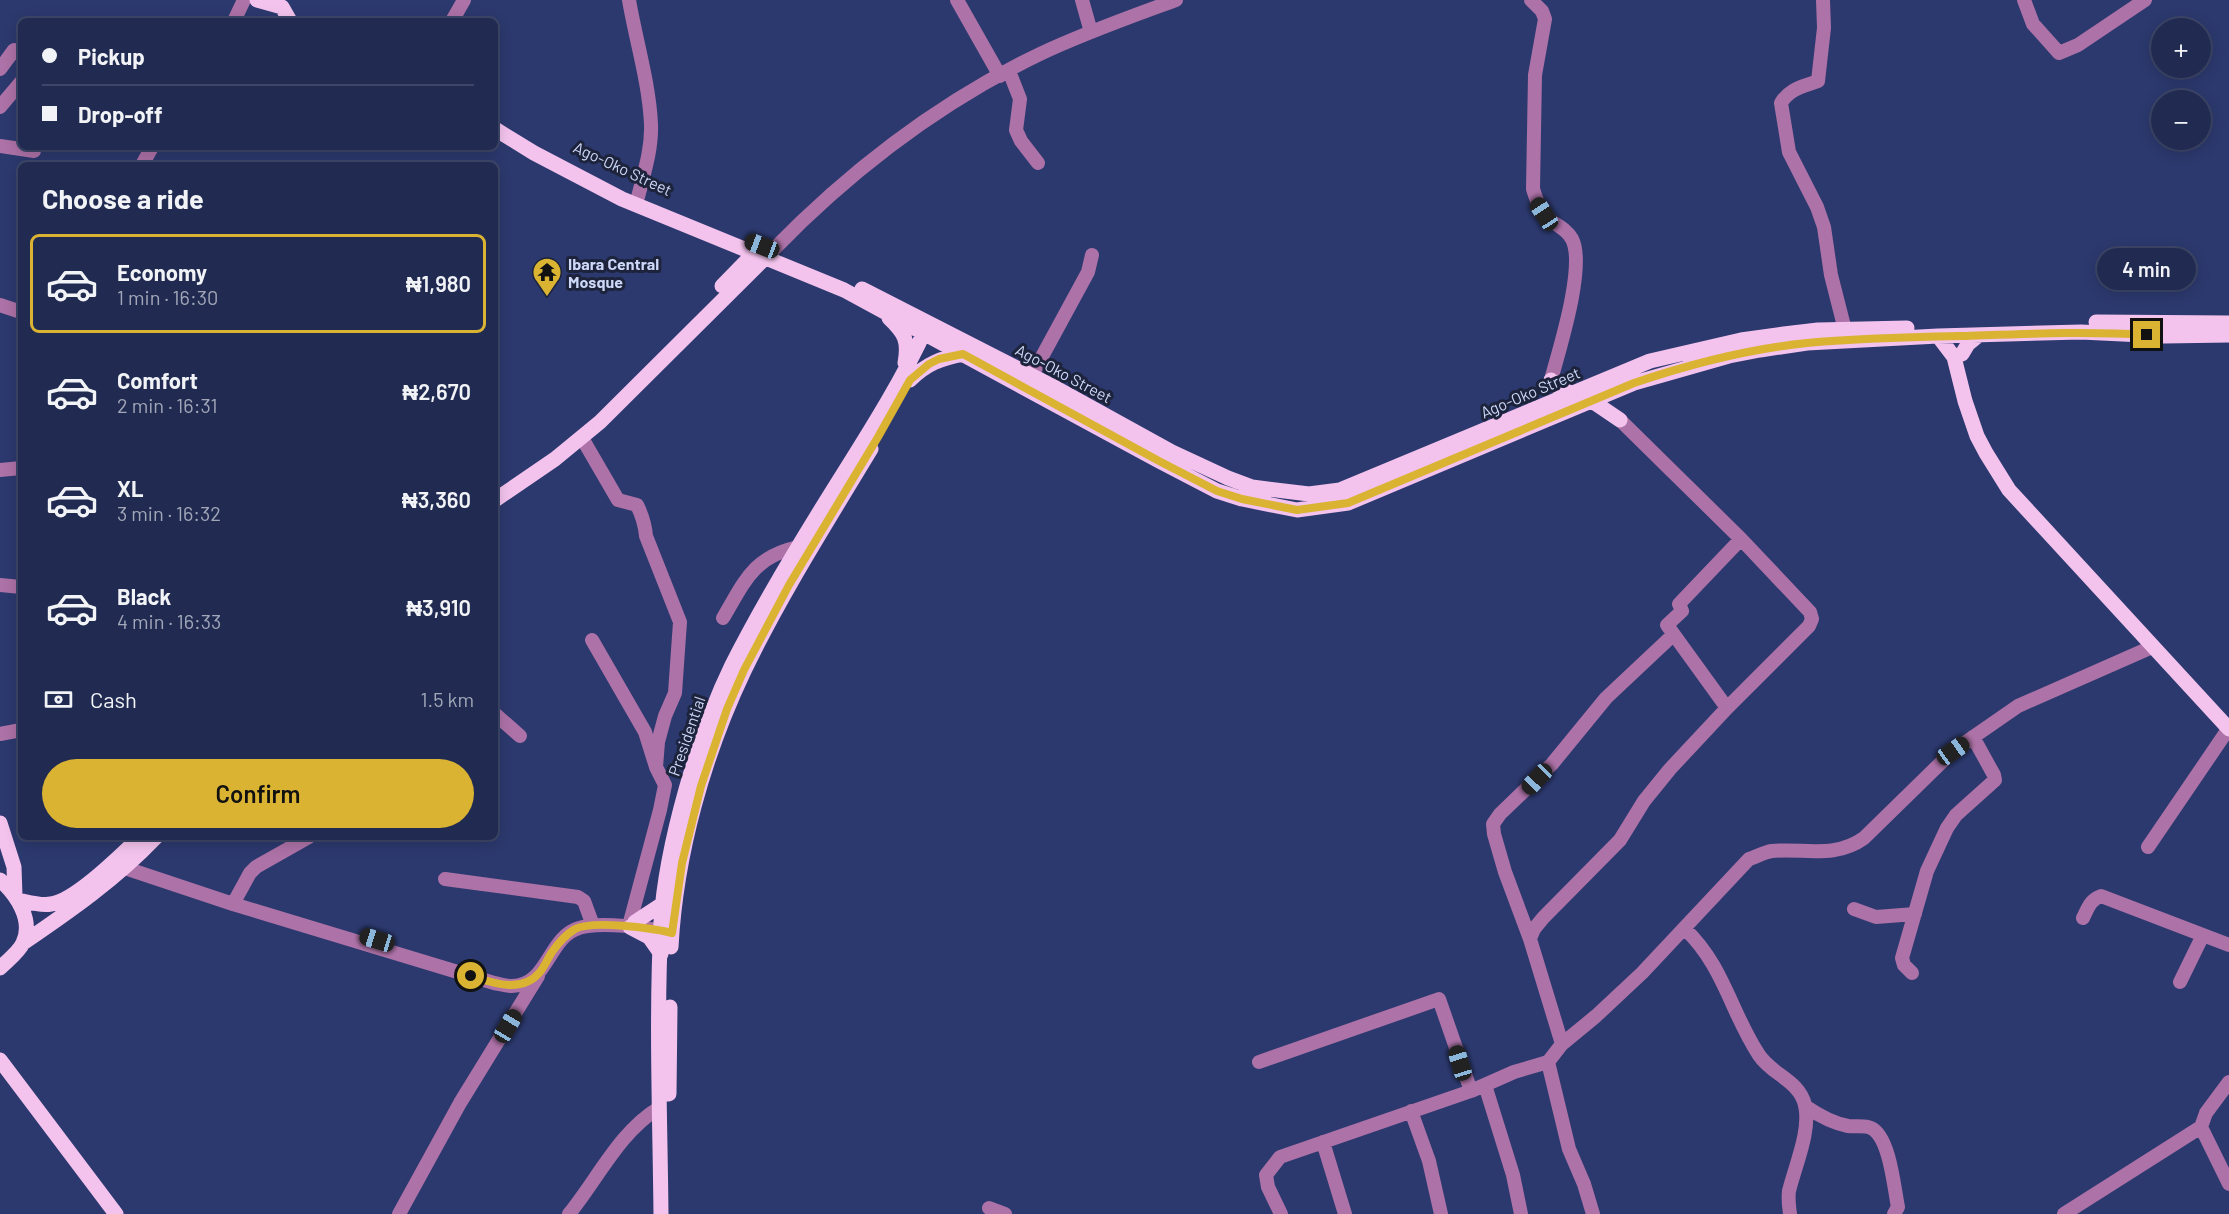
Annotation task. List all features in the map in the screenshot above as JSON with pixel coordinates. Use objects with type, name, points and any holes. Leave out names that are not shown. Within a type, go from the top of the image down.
[{"type":"main road","points":[[257,0],[283,4],[296,18]]},
{"type":"main road","name":"Ago-Oko Street","points":[[498,123],[610,185],[763,252],[846,281],[931,330],[1032,375],[1172,452],[1252,487],[1309,494],[1340,489],[1571,393],[1628,380]]},
{"type":"main road","points":[[498,131],[543,158],[622,199],[763,252],[844,290],[880,310],[931,330],[963,354],[1217,491],[1242,499],[1297,510],[1348,503],[1592,401],[1653,368],[1741,340],[1818,330],[2079,327],[2164,330],[2229,336]]},
{"type":"main road","points":[[498,498],[582,438],[616,407],[763,252]]},
{"type":"main road","points":[[498,489],[593,418],[763,252]]},
{"type":"main road","points":[[671,1214],[670,989],[667,928],[691,822],[712,749],[744,670],[789,585],[878,437],[906,377],[905,338],[899,328],[880,310]]},
{"type":"main road","points":[[2164,330],[2229,323]]},
{"type":"main road","points":[[1653,368],[1807,343],[1979,335],[2056,328]]},
{"type":"main road","name":"Presidential","points":[[661,1214],[659,1108],[661,954],[667,928],[664,903],[678,826],[699,750],[731,668],[798,547],[906,377],[931,330]]},
{"type":"main road","points":[[1962,354],[1968,344],[1979,335]]},
{"type":"main road","points":[[1938,336],[1954,357],[1977,436],[2002,479],[2020,504],[2229,728]]},
{"type":"main road","points":[[1956,336],[1985,435],[2010,476],[2071,548],[2229,718]]},
{"type":"main road","points":[[906,377],[939,359],[963,354]]},
{"type":"main road","points":[[1551,380],[1556,386],[1571,393]]},
{"type":"main road","points":[[1547,404],[1551,380]]},
{"type":"main road","points":[[1620,420],[1616,405],[1628,380]]},
{"type":"main road","points":[[1592,401],[1620,420]]},
{"type":"main road","points":[[0,823],[14,867],[17,898],[25,921],[23,943]]},
{"type":"main road","points":[[0,968],[23,943],[82,904],[122,862],[138,840]]},
{"type":"main road","points":[[0,880],[17,898],[48,905],[59,903],[152,840]]},
{"type":"main road","points":[[661,954],[649,937],[632,923],[664,903]]},
{"type":"main road","points":[[0,1060],[116,1214]]},
{"type":"main road","points":[[0,1076],[104,1214]]},
{"type":"street","points":[[235,18],[244,0]]},
{"type":"street","points":[[454,18],[464,0]]},
{"type":"street","points":[[629,0],[646,82],[651,124],[650,146],[638,197]]},
{"type":"street","points":[[957,0],[1020,99],[1017,130],[1021,141],[1038,163]]},
{"type":"street","points":[[1082,0],[1091,32]]},
{"type":"street","points":[[763,252],[897,140],[962,98],[1038,55],[1176,0]]},
{"type":"street","points":[[1530,0],[1542,11],[1545,19],[1535,75],[1533,189],[1537,203],[1544,214],[1572,238],[1576,257],[1566,322],[1551,380]]},
{"type":"street","points":[[1823,0],[1824,28],[1818,81],[1786,94],[1781,103],[1789,152],[1817,207],[1824,227],[1831,275],[1845,330]]},
{"type":"street","points":[[2024,0],[2033,24],[2059,53],[2078,45],[2145,0]]},
{"type":"street","points":[[0,69],[14,50],[18,52]]},
{"type":"street","points":[[0,107],[18,86]]},
{"type":"street","points":[[0,146],[18,149]]},
{"type":"street","points":[[27,150],[34,151]]},
{"type":"street","points":[[1032,375],[1088,272],[1092,255]]},
{"type":"street","points":[[0,305],[18,311]]},
{"type":"street","points":[[1530,939],[1534,929],[1543,918],[1620,840],[1644,801],[1670,769],[1809,626],[1812,619],[1810,612],[1741,539],[1620,420]]},
{"type":"street","points":[[582,438],[618,500],[637,505],[644,521],[646,536],[680,622],[675,693],[665,716],[658,742],[656,767]]},
{"type":"street","points":[[0,470],[18,468]]},
{"type":"street","points":[[1727,708],[1667,625],[1682,611],[1679,604],[1741,539]]},
{"type":"street","points":[[723,618],[756,566],[772,554],[798,547]]},
{"type":"street","points":[[0,585],[18,586]]},
{"type":"street","points":[[1563,1044],[1530,939],[1505,872],[1493,824],[1500,814],[1552,764],[1606,698],[1673,635]]},
{"type":"street","points":[[592,640],[645,732],[656,767],[665,785],[632,923]]},
{"type":"street","points":[[1281,1214],[1268,1187],[1266,1175],[1280,1157],[1471,1091],[1514,1072],[1548,1062],[1563,1044],[1612,1002],[1685,929],[1749,860],[1770,851],[1829,852],[1853,846],[1953,751],[2018,706],[2152,647]]},
{"type":"street","points":[[498,717],[520,736]]},
{"type":"street","points":[[2148,847],[2229,728]]},
{"type":"street","points":[[0,734],[18,731]]},
{"type":"street","points":[[1912,973],[1904,965],[1902,958],[1927,871],[1947,828],[1956,815],[1995,780],[1973,737]]},
{"type":"street","points":[[235,901],[250,873],[256,867],[304,840]]},
{"type":"street","points":[[122,862],[235,901],[494,983],[512,986],[522,984],[540,972]]},
{"type":"street","points":[[445,879],[578,897],[584,902],[591,920]]},
{"type":"street","points":[[2083,918],[2090,903],[2101,896],[2229,945]]},
{"type":"street","points":[[235,901],[509,981],[522,978],[530,972],[540,953],[560,929],[574,921],[632,923],[667,928]]},
{"type":"street","points":[[1854,909],[1876,917],[1915,914]]},
{"type":"street","points":[[399,1214],[460,1103],[560,941],[578,928],[632,923]]},
{"type":"street","points":[[1685,929],[1701,944],[1759,1055],[1768,1066],[1789,1080],[1805,1106],[1822,1118],[1846,1125],[1872,1128],[1885,1144],[1898,1207],[1894,1214]]},
{"type":"street","points":[[2180,982],[2203,934]]},
{"type":"street","points":[[1260,1062],[1439,999],[1471,1091]]},
{"type":"street","points":[[1548,1062],[1569,1149],[1584,1184],[1593,1214]]},
{"type":"street","points":[[2064,1214],[2201,1127],[2206,1113],[2229,1082]]},
{"type":"street","points":[[1485,1085],[1513,1175],[1521,1214]]},
{"type":"street","points":[[1790,1214],[1789,1192],[1796,1173],[1804,1132],[1805,1106]]},
{"type":"street","points":[[569,1214],[637,1125],[659,1108]]},
{"type":"street","points":[[1411,1112],[1429,1161],[1441,1214]]},
{"type":"street","points":[[2201,1127],[2229,1184]]},
{"type":"street","points":[[1323,1142],[1345,1214]]},
{"type":"street","points":[[990,1208],[1005,1214]]},
{"type":"place","name":"Ibara Central Mosque","points":[[547,298]]},
{"type":"route","points":[[471,976],[512,986],[522,984],[534,978],[560,941],[578,928],[624,926],[672,933],[682,863],[691,822],[712,749],[744,670],[789,585],[910,380],[929,364],[939,359],[963,354],[1217,491],[1242,499],[1297,510],[1348,503],[1634,383],[1729,356],[1807,343],[1938,336],[2081,332],[2147,335]]}]
